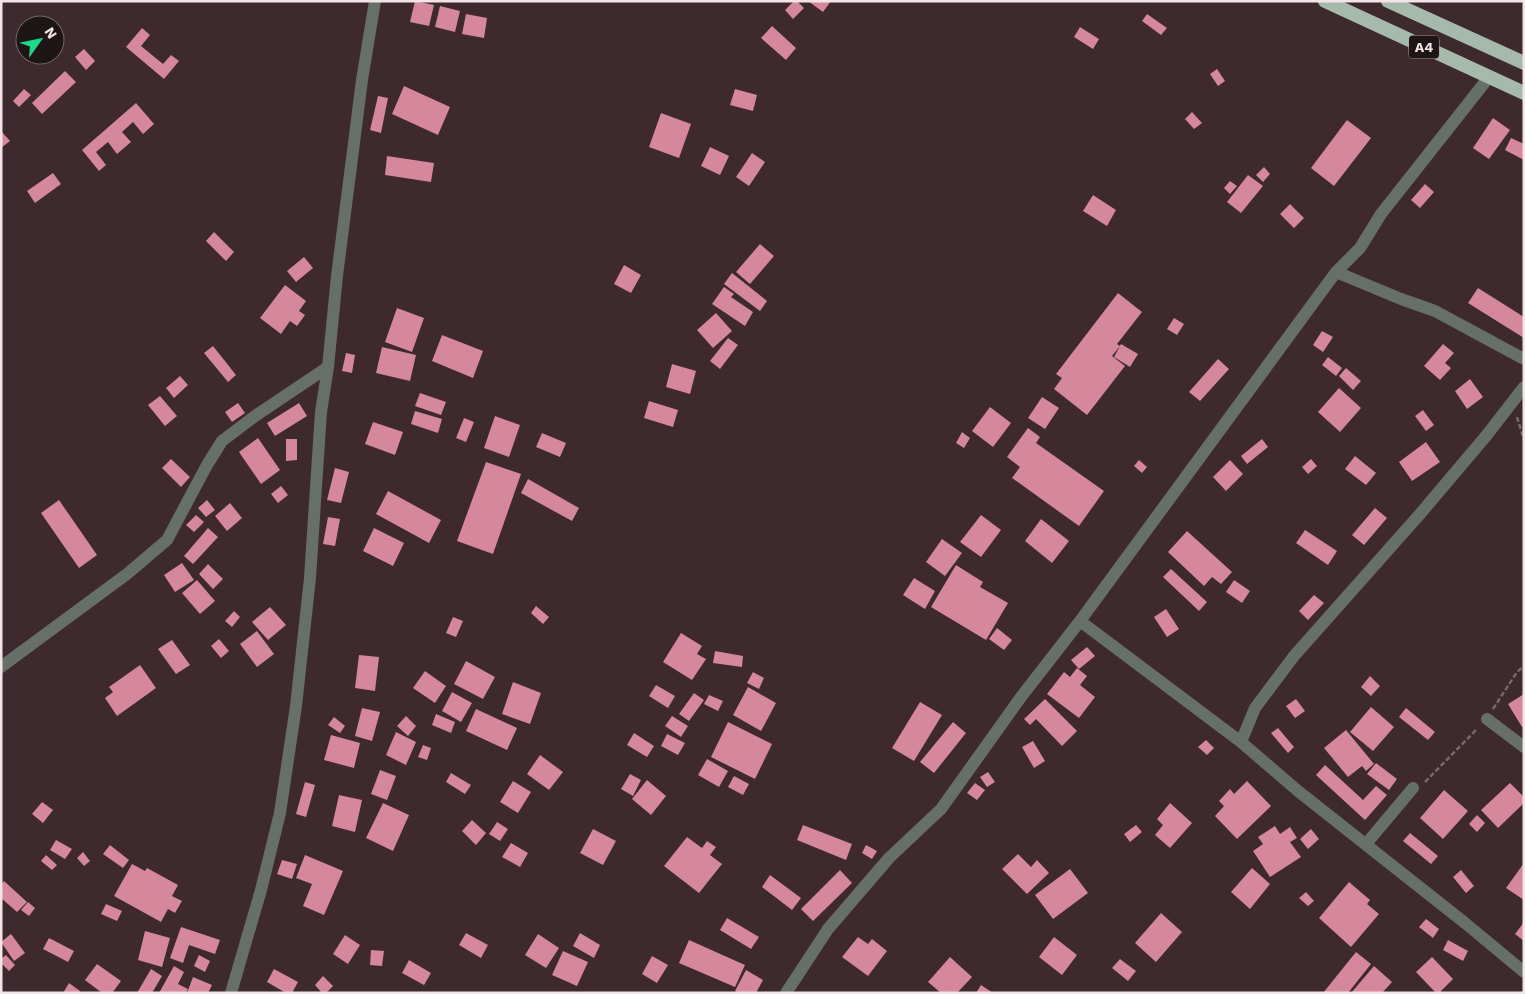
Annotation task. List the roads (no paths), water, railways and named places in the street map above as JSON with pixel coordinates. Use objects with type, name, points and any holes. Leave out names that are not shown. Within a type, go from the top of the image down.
[{"type":"highway","name":"A4","points":[[1325,1],[1524,93]]},
{"type":"highway","name":"A4","points":[[1388,1],[1524,63]]},
{"type":"street","points":[[231,993],[280,813],[296,706],[309,588],[321,412],[358,110],[375,1]]},
{"type":"street","points":[[786,993],[834,922],[889,858],[941,809],[1021,697],[1080,621],[1336,272],[1360,248],[1381,214],[1489,77]]},
{"type":"street","points":[[1336,272],[1435,311],[1524,359]]},
{"type":"street","points":[[1,667],[128,574],[167,540],[222,441],[255,416],[328,367]]},
{"type":"street","points":[[1241,742],[1255,708],[1294,656],[1420,514],[1524,387]]},
{"type":"street","points":[[1080,621],[1241,742],[1298,791],[1524,972]]},
{"type":"street","points":[[1487,719],[1524,747]]},
{"type":"street","points":[[1366,844],[1413,788]]}]
